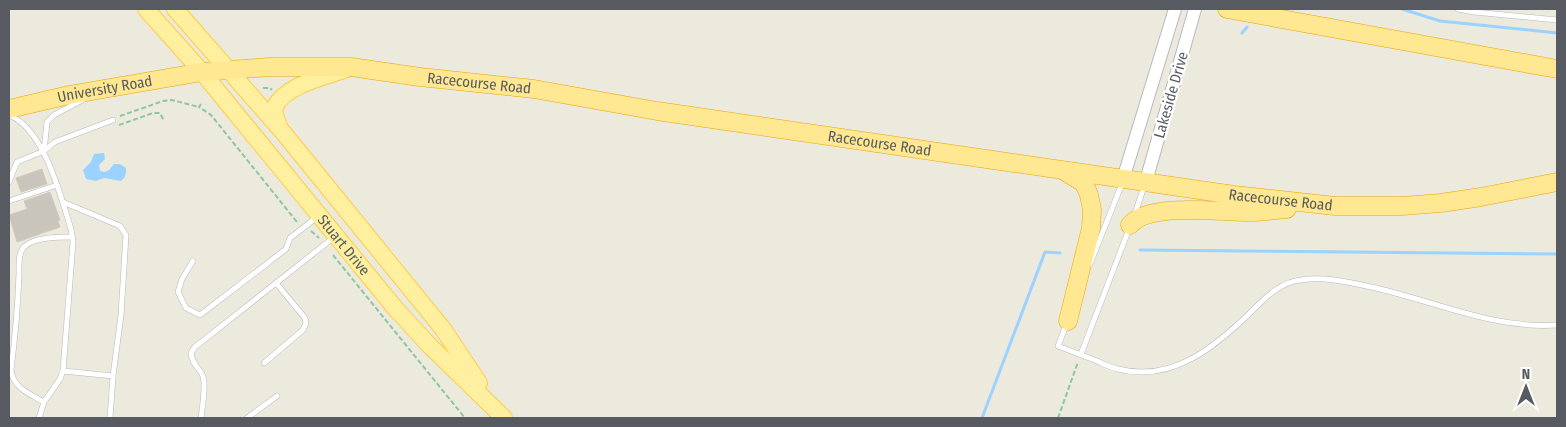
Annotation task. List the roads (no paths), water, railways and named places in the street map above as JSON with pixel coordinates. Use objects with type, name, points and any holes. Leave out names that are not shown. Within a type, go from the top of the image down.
[{"type":"highway","points":[[1226,9],[1557,69]]},
{"type":"highway","name":"Racecourse Road","points":[[202,72],[269,67],[351,67],[420,77],[534,89],[657,111],[1234,195],[1335,206],[1402,206],[1441,202],[1481,197],[1557,182]]},
{"type":"highway","name":"University Road","points":[[9,109],[104,89],[202,72]]},
{"type":"highway","points":[[1062,170],[1084,183],[1092,210],[1091,228],[1068,321]]},
{"type":"highway","points":[[1130,225],[1140,217],[1161,211],[1249,212],[1335,206]]},
{"type":"main road","name":"Stuart Drive","points":[[146,9],[202,72],[319,216],[330,241],[427,343],[500,413]]},
{"type":"main road","name":"Stuart Drive","points":[[175,9],[282,131],[443,329],[500,413]]},
{"type":"main road","points":[[282,131],[276,119],[274,108],[282,96],[296,87],[351,67]]},
{"type":"street","name":"Lakeside Drive","points":[[1124,179],[1175,9]]},
{"type":"street","name":"Lakeside Drive","points":[[1146,182],[1195,9]]},
{"type":"lane","points":[[1458,9],[1557,20]]},
{"type":"lane","points":[[44,151],[47,122],[54,115],[104,89]]},
{"type":"lane","points":[[9,115],[21,120],[44,151],[63,202],[72,237],[73,253],[63,371],[60,379],[44,402],[39,418]]},
{"type":"lane","points":[[9,182],[17,162],[44,151],[54,142],[113,120]]},
{"type":"lane","points":[[1124,179],[1058,346],[1118,369],[1141,372],[1165,370],[1189,361],[1213,346],[1274,290],[1287,283],[1300,280],[1340,281],[1358,284],[1484,319],[1515,324],[1557,325]]},
{"type":"lane","points":[[1081,354],[1146,182]]},
{"type":"lane","points":[[9,201],[57,186]]},
{"type":"lane","points":[[63,202],[120,226],[126,235],[110,418]]},
{"type":"lane","points":[[193,261],[182,279],[178,292],[186,308],[200,315],[286,249],[290,238],[319,216]]},
{"type":"lane","points":[[44,402],[14,383],[11,376],[10,365],[18,302],[21,252],[29,244],[46,238],[72,237]]},
{"type":"lane","points":[[202,418],[204,382],[202,374],[191,360],[190,353],[195,347],[330,241]]},
{"type":"lane","points":[[264,363],[303,330],[306,323],[305,318],[276,283]]},
{"type":"lane","points":[[63,371],[113,376]]},
{"type":"lane","points":[[248,418],[277,396]]},
{"type":"water","points":[[104,153],[105,159],[99,165],[100,171],[105,172],[114,164],[120,164],[126,168],[124,178],[121,181],[104,178],[96,181],[86,179],[83,170],[91,162],[94,154]]},
{"type":"waterway","points":[[1402,9],[1440,21],[1557,33]]},
{"type":"waterway","points":[[1242,33],[1247,27]]},
{"type":"waterway","points":[[1140,250],[1557,254]]},
{"type":"waterway","points":[[982,418],[1045,252],[1060,253]]}]
